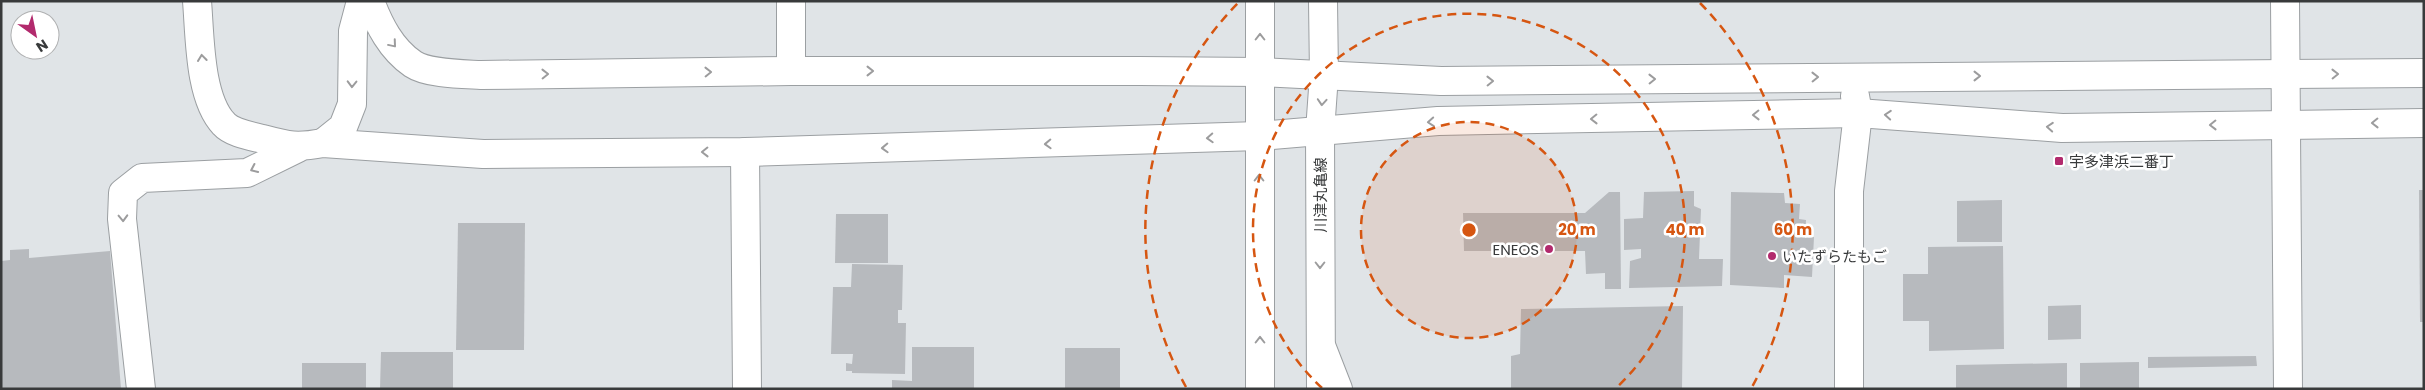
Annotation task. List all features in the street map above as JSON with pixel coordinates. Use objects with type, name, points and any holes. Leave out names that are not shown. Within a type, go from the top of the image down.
[{"type":"street","points":[[197,1],[202,60],[212,106],[225,125],[249,136],[310,145],[483,154],[744,152],[1259,136],[1438,121],[1858,113],[2062,128],[2424,123]]},
{"type":"street","points":[[141,389],[122,219],[123,193],[142,178],[248,173],[310,145],[343,127],[352,104],[353,31],[361,1]]},
{"type":"street","points":[[370,1],[378,22],[392,44],[414,65],[446,73],[481,75],[791,71],[1260,72],[1441,81],[2424,73]]},
{"type":"street","points":[[791,1],[791,71]]},
{"type":"street","points":[[1260,1],[1260,388]]},
{"type":"street","name":"川津丸亀線","points":[[1320,389],[1320,131],[1324,74],[1323,1]]},
{"type":"street","points":[[2284,1],[2287,75],[2288,389]]},
{"type":"street","points":[[1850,389],[1849,191],[1858,113],[1853,77]]},
{"type":"street","points":[[744,152],[747,389]]},
{"type":"street","points":[[1320,344],[1338,389]]},
{"type":"building","points":[[2419,190],[2424,190],[2424,322],[2420,322]]},
{"type":"building","points":[[1694,191],[1694,206],[1701,209],[1699,259],[1723,259],[1722,286],[1629,288],[1630,261],[1641,258],[1641,249],[1624,250],[1624,219],[1643,218],[1644,192]]},
{"type":"building","points":[[1609,192],[1620,192],[1621,289],[1605,289],[1605,273],[1586,274],[1585,251],[1464,251],[1463,213],[1585,213]]},
{"type":"building","name":"いたずらたもご","points":[[1731,192],[1784,193],[1785,203],[1800,204],[1799,219],[1806,220],[1805,238],[1814,237],[1812,277],[1784,275],[1784,288],[1730,285]]},
{"type":"building","points":[[2002,200],[2002,242],[1957,242],[1957,201]]},
{"type":"building","points":[[836,214],[888,214],[888,263],[835,263]]},
{"type":"building","points":[[458,223],[525,223],[524,350],[456,350]]},
{"type":"building","points":[[2003,246],[2004,349],[1929,351],[1929,321],[1903,321],[1903,274],[1928,274],[1928,247]]},
{"type":"building","points":[[29,249],[29,258],[110,251],[121,389],[1,389],[1,261],[10,260],[10,250]]},
{"type":"building","points":[[852,264],[903,265],[902,310],[898,310],[898,323],[906,323],[905,374],[852,373],[852,371],[846,371],[846,363],[852,364],[853,354],[831,354],[833,287],[851,287]]},
{"type":"building","points":[[2081,305],[2081,339],[2048,340],[2048,306]]},
{"type":"building","points":[[1683,306],[1682,389],[1511,389],[1511,356],[1520,354],[1521,309]]},
{"type":"building","points":[[912,347],[974,347],[974,389],[892,389],[892,380],[912,381]]},
{"type":"building","points":[[1065,348],[1120,348],[1120,389],[1065,389]]},
{"type":"building","points":[[381,352],[453,352],[453,389],[380,389]]},
{"type":"building","points":[[2256,356],[2257,366],[2148,368],[2148,357]]},
{"type":"building","points":[[2139,362],[2139,389],[2080,389],[2080,363]]},
{"type":"building","points":[[302,363],[366,363],[366,389],[302,389]]},
{"type":"building","points":[[2067,363],[2067,389],[1956,389],[1956,365]]},
{"type":"place","name":"宇多津浜二番丁","points":[[2059,161]]},
{"type":"place","name":"ENEOS","points":[[1549,249]]},
{"type":"place","name":"いたずらたもご","points":[[1772,256]]}]
